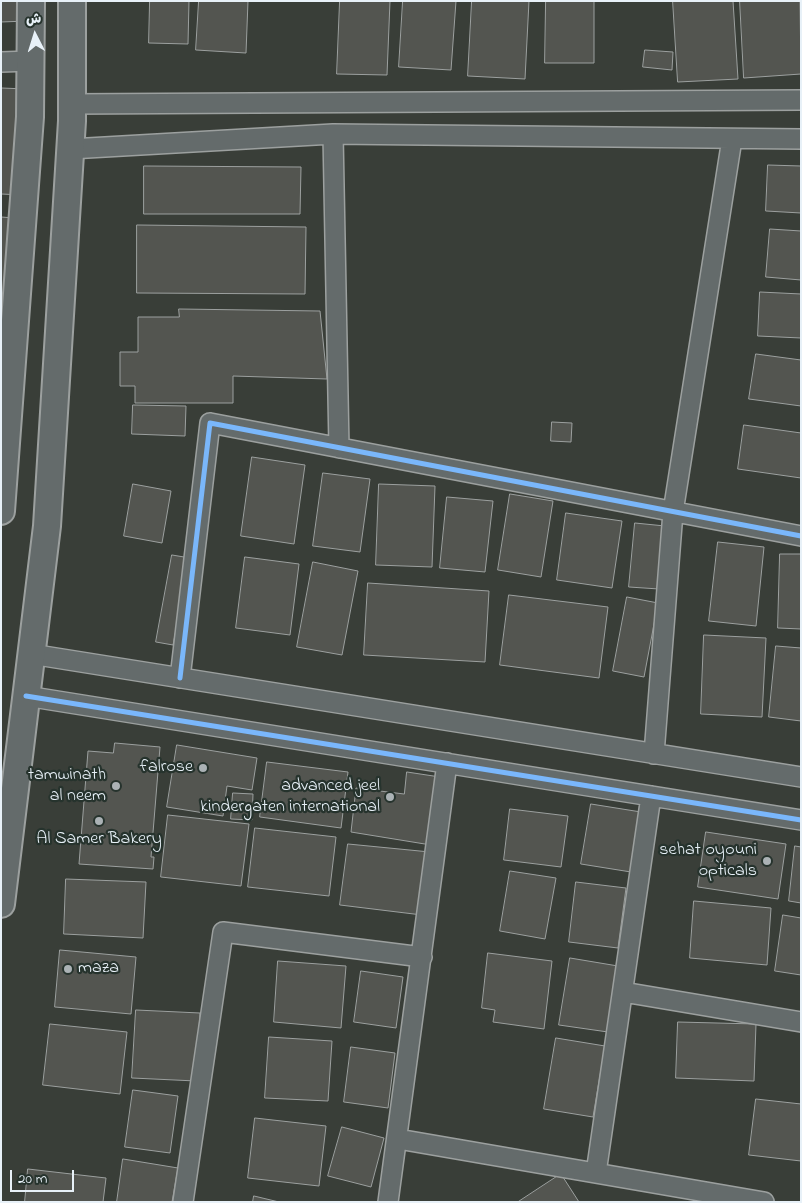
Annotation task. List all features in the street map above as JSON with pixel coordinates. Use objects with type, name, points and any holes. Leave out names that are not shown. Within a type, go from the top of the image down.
[{"type":"main road","points":[[1,510],[6,394],[30,116],[31,1]]},
{"type":"main road","points":[[1,904],[47,526],[70,149],[72,1]]},
{"type":"street","points":[[1,62],[31,61]]},
{"type":"street","points":[[72,104],[801,100]]},
{"type":"street","points":[[70,149],[333,134],[801,139]]},
{"type":"street","points":[[333,134],[339,448]]},
{"type":"street","points":[[654,754],[673,512],[732,139]]},
{"type":"street","points":[[180,678],[210,423],[801,536]]},
{"type":"street","points":[[32,654],[801,777]]},
{"type":"street","points":[[26,696],[801,820]]},
{"type":"street","points":[[388,1202],[398,1139],[447,764]]},
{"type":"street","points":[[596,1173],[651,796]]},
{"type":"street","points":[[183,1202],[223,932],[422,958]]},
{"type":"street","points":[[623,992],[801,1022]]},
{"type":"street","points":[[398,1139],[764,1202]]},
{"type":"building","points":[[1,1],[28,1],[28,21],[1,22]]},
{"type":"building","points":[[150,1],[189,1],[188,44],[149,43]]},
{"type":"building","points":[[199,1],[248,1],[246,53],[196,50]]},
{"type":"building","points":[[340,1],[390,1],[387,75],[337,74]]},
{"type":"building","points":[[403,1],[456,1],[451,70],[399,67]]},
{"type":"building","points":[[472,1],[529,1],[525,79],[468,76]]},
{"type":"building","points":[[546,1],[594,1],[594,63],[545,63]]},
{"type":"building","points":[[673,1],[733,1],[738,79],[678,82]]},
{"type":"building","points":[[740,1],[800,1],[801,74],[744,78]]},
{"type":"building","points":[[645,50],[673,52],[672,70],[643,67]]},
{"type":"building","points":[[1,88],[26,89],[22,195],[1,194]]},
{"type":"building","points":[[768,165],[801,166],[801,213],[766,211]]},
{"type":"building","points":[[144,166],[301,167],[300,214],[144,214]]},
{"type":"building","points":[[1,217],[15,218],[1,345]]},
{"type":"building","points":[[137,225],[306,227],[305,294],[137,293]]},
{"type":"building","points":[[770,229],[801,231],[801,280],[766,277]]},
{"type":"building","points":[[760,292],[801,294],[801,338],[758,336]]},
{"type":"building","points":[[179,309],[320,311],[327,379],[233,376],[233,403],[135,403],[135,386],[120,386],[120,352],[138,352],[138,317],[179,317]]},
{"type":"building","points":[[756,354],[801,360],[801,406],[749,399]]},
{"type":"building","points":[[133,405],[186,406],[185,436],[132,434]]},
{"type":"building","points":[[552,422],[572,423],[571,442],[551,441]]},
{"type":"building","points":[[744,425],[801,433],[801,478],[738,469]]},
{"type":"building","points":[[252,457],[305,465],[294,544],[241,536]]},
{"type":"building","points":[[323,473],[370,479],[360,552],[313,546]]},
{"type":"building","points":[[133,484],[171,491],[162,543],[124,536]]},
{"type":"building","points":[[379,484],[435,486],[432,567],[376,565]]},
{"type":"building","points":[[510,494],[553,501],[541,577],[498,570]]},
{"type":"building","points":[[447,497],[493,501],[485,572],[440,568]]},
{"type":"building","points":[[566,513],[622,521],[612,588],[557,580]]},
{"type":"building","points":[[635,523],[665,526],[659,589],[629,587]]},
{"type":"building","points":[[718,542],[764,547],[756,626],[709,621]]},
{"type":"building","points":[[780,554],[801,554],[801,629],[778,628]]},
{"type":"building","points":[[172,555],[190,558],[173,645],[156,642]]},
{"type":"building","points":[[245,557],[299,564],[290,635],[236,628]]},
{"type":"building","points":[[313,562],[358,571],[342,655],[297,647]]},
{"type":"building","points":[[368,583],[489,591],[485,662],[364,655]]},
{"type":"building","points":[[509,595],[608,607],[599,678],[500,665]]},
{"type":"building","points":[[627,597],[658,603],[644,677],[613,671]]},
{"type":"building","points":[[704,635],[766,638],[762,717],[701,714]]},
{"type":"building","points":[[776,646],[801,648],[801,721],[769,717]]},
{"type":"building","points":[[115,743],[160,747],[151,857],[154,857],[153,869],[79,864],[88,751],[113,753]]},
{"type":"building","points":[[177,745],[257,758],[252,790],[227,786],[223,816],[167,807]]},
{"type":"building","points":[[267,762],[348,772],[341,828],[260,817]]},
{"type":"building","points":[[407,772],[440,777],[431,845],[351,832],[356,788],[404,794]]},
{"type":"building","points":[[233,793],[253,794],[252,820],[231,819]]},
{"type":"building","points":[[591,804],[641,812],[631,872],[581,864]]},
{"type":"building","points":[[510,809],[568,816],[561,867],[504,860]]},
{"type":"building","points":[[168,815],[249,824],[241,886],[161,877]]},
{"type":"building","points":[[255,828],[336,837],[329,896],[248,887]]},
{"type":"building","points":[[706,832],[786,844],[778,899],[698,887]]},
{"type":"building","points":[[348,844],[430,852],[422,915],[340,905]]},
{"type":"building","points":[[795,846],[801,847],[801,903],[789,901]]},
{"type":"building","points":[[510,871],[556,878],[545,939],[500,931]]},
{"type":"building","points":[[66,879],[146,882],[143,938],[64,934]]},
{"type":"building","points":[[576,882],[626,888],[618,948],[569,942]]},
{"type":"building","points":[[694,901],[771,908],[767,965],[690,958]]},
{"type":"building","points":[[783,915],[801,918],[801,975],[775,971]]},
{"type":"building","points":[[60,950],[136,957],[131,1014],[55,1007]]},
{"type":"building","points":[[488,953],[552,961],[544,1029],[493,1022],[495,1010],[482,1008]]},
{"type":"building","points":[[570,958],[618,966],[608,1032],[559,1025]]},
{"type":"building","points":[[278,961],[346,966],[341,1028],[274,1022]]},
{"type":"building","points":[[361,971],[403,977],[396,1028],[354,1022]]},
{"type":"building","points":[[136,1010],[200,1013],[196,1081],[132,1078]]},
{"type":"building","points":[[678,1022],[756,1024],[754,1081],[676,1078]]},
{"type":"building","points":[[50,1024],[127,1032],[120,1094],[43,1085]]},
{"type":"building","points":[[269,1037],[332,1041],[328,1101],[265,1098]]},
{"type":"building","points":[[556,1038],[605,1046],[593,1117],[544,1109]]},
{"type":"building","points":[[351,1047],[395,1053],[388,1108],[344,1102]]},
{"type":"building","points":[[133,1090],[178,1096],[170,1153],[125,1147]]},
{"type":"building","points":[[756,1099],[801,1104],[801,1161],[749,1155]]},
{"type":"building","points":[[255,1118],[326,1126],[319,1186],[248,1178]]},
{"type":"building","points":[[342,1127],[384,1138],[371,1187],[328,1176]]},
{"type":"building","points":[[123,1159],[178,1168],[172,1202],[117,1202]]},
{"type":"building","points":[[28,1169],[106,1178],[103,1202],[25,1202]]},
{"type":"building","points":[[561,1174],[579,1202],[518,1202]]},
{"type":"building","points":[[254,1196],[279,1202],[253,1202]]},
{"type":"cycle path","points":[[180,678],[210,423],[801,536]]},
{"type":"cycle path","points":[[26,696],[801,820]]},
{"type":"place","name":"falrose","points":[[203,768]]},
{"type":"place","name":"tamwinath al neem","points":[[116,786]]},
{"type":"place","name":"advanced jeel kindergaten international","points":[[390,797]]},
{"type":"place","name":"Al Samer Bakery","points":[[99,821]]},
{"type":"place","name":"sehat oyouni opticals","points":[[767,861]]},
{"type":"place","name":"maza","points":[[68,969]]}]
